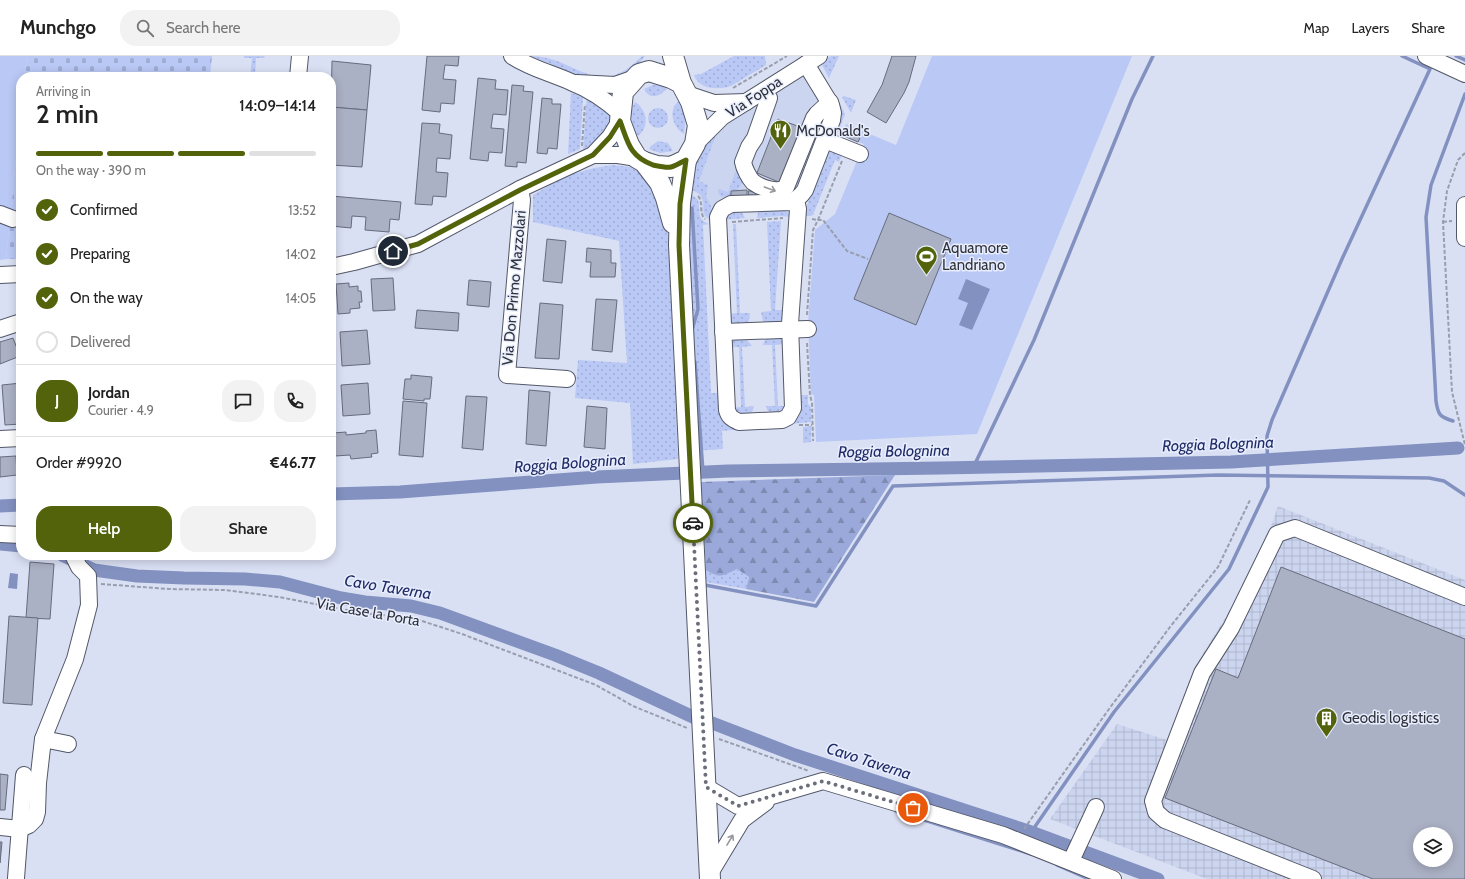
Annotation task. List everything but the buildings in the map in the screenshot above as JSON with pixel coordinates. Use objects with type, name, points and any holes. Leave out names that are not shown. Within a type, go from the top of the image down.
[{"type":"main road","points":[[650,56],[624,92],[620,117],[629,145],[660,183],[666,198],[679,245]]},
{"type":"main road","points":[[673,56],[698,125],[690,152],[680,204],[679,245],[710,876]]},
{"type":"main road","points":[[637,76],[649,72],[671,78],[684,89]]},
{"type":"main road","points":[[641,160],[658,166],[671,167],[690,152]]},
{"type":"street","points":[[298,72],[300,56]]},
{"type":"street","points":[[336,266],[418,244],[520,190],[587,158],[610,137],[620,117],[609,103],[579,86],[522,63],[512,56]]},
{"type":"street","points":[[1426,56],[1465,74]]},
{"type":"street","points":[[796,200],[798,209],[790,330],[794,408],[788,417],[782,420],[739,422],[729,416],[727,410],[717,223],[719,213],[731,204],[790,202],[801,196],[805,190],[825,140],[833,113],[813,60]]},
{"type":"street","name":"Via Foppa","points":[[690,152],[722,118],[813,60]]},
{"type":"street","points":[[579,86],[615,85],[637,76]]},
{"type":"street","points":[[684,89],[714,103],[746,102]]},
{"type":"street","points":[[769,98],[743,162],[752,181],[775,191],[783,190],[788,183],[814,118],[830,102]]},
{"type":"street","points":[[825,140],[860,154]]},
{"type":"street","points":[[587,158],[618,155],[641,160]]},
{"type":"street","name":"Via Don Primo Mazzolari","points":[[520,190],[522,200],[507,374],[567,379]]},
{"type":"street","points":[[1465,205],[1465,238]]},
{"type":"street","points":[[0,275],[16,274]]},
{"type":"street","points":[[0,329],[16,324]]},
{"type":"street","points":[[723,332],[808,329]]},
{"type":"street","points":[[0,439],[16,438]]},
{"type":"street","points":[[1313,879],[1164,820],[1156,812],[1153,801],[1202,673],[1231,628],[1277,534],[1295,528],[1465,597]]},
{"type":"street","points":[[0,534],[16,535]]},
{"type":"street","points":[[0,827],[20,829],[29,825],[35,819],[37,812],[38,783],[44,739],[75,659],[89,605],[79,564]]},
{"type":"street","points":[[44,739],[68,744]]},
{"type":"street","points":[[16,878],[24,774]]},
{"type":"street","points":[[706,787],[738,806],[823,781],[1003,835],[1071,860],[1113,879]]},
{"type":"street","points":[[710,876],[742,820],[776,795]]},
{"type":"street","points":[[1071,860],[1096,807]]},
{"type":"path","points":[[732,89],[787,56]]},
{"type":"path","points":[[579,86],[587,158]]},
{"type":"path","points":[[1465,153],[1458,160],[1447,190],[1443,222],[1452,392],[1465,445]]},
{"type":"path","points":[[818,220],[823,220],[847,252],[868,259]]},
{"type":"path","points":[[1016,840],[1113,703],[1170,627],[1218,567],[1250,500]]},
{"type":"path","name":"Via Case la Porta","points":[[79,564],[100,584],[169,589],[225,590],[279,597],[362,613],[413,618],[462,634],[596,685],[633,706],[703,734],[815,772],[823,781]]},
{"type":"shaded area","points":[[800,75],[805,76],[828,110],[801,183],[794,193],[730,200],[713,221],[709,220],[702,212],[702,201],[698,194],[687,188],[714,129]]},
{"type":"shaded area","points":[[966,279],[990,289],[972,330],[959,325],[968,303],[958,299]]},
{"type":"shaded area","name":"Geodis logistics","points":[[1278,506],[1465,580],[1465,879],[1207,879],[1050,819],[1117,724],[1167,740],[1196,665],[1257,566]]},
{"type":"shaded area","points":[[10,573],[18,574],[17,589],[8,588]]},
{"type":"green space","points":[[0,56],[27,56],[25,72],[16,72],[16,160],[6,259],[0,260]]},
{"type":"green space","points":[[27,56],[212,56],[210,72],[25,72]]},
{"type":"green space","points":[[244,56],[264,56],[265,58],[256,58],[255,72],[251,72],[252,58],[244,58]]},
{"type":"green space","points":[[531,56],[547,58],[586,74],[599,77],[612,76],[626,69],[642,56],[645,56],[639,64],[619,80],[587,79]]},
{"type":"green space","points":[[734,56],[765,56],[766,65],[731,86],[710,88],[700,84],[696,80],[694,75],[701,74]]},
{"type":"green space","points":[[831,56],[839,56],[829,78],[822,65],[826,59]]},
{"type":"green space","name":"Aquamore Landriano","points":[[932,56],[1132,56],[977,434],[816,442],[814,395],[811,394],[808,323],[815,230],[835,214],[864,144],[858,142],[859,138],[846,132],[844,136],[842,135],[846,124],[896,145]]},
{"type":"green space","points":[[653,85],[667,88],[662,94],[652,96],[649,95],[644,89]]},
{"type":"green space","points":[[571,93],[583,97],[580,149],[568,154]]},
{"type":"green space","points":[[587,94],[610,111],[612,126],[589,148],[583,151]]},
{"type":"green space","points":[[844,96],[856,100],[851,113],[842,97]]},
{"type":"green space","points":[[679,101],[681,102],[686,116],[684,134],[674,123],[672,114],[675,105]]},
{"type":"green space","points":[[635,102],[642,109],[646,118],[644,128],[638,136],[634,128],[631,114]]},
{"type":"green space","points":[[839,102],[845,114],[837,135],[836,132]]},
{"type":"green space","points":[[658,108],[665,111],[668,118],[665,125],[658,128],[651,125],[648,118],[651,111]]},
{"type":"green space","points":[[712,133],[716,135],[699,181],[708,185],[706,196],[711,206],[711,219],[705,215],[703,201],[700,194],[689,188],[697,157]]},
{"type":"green space","points":[[658,141],[668,143],[673,151],[660,153],[649,149]]},
{"type":"green space","points":[[831,150],[842,154],[839,162],[835,160],[813,215],[804,216],[811,192],[827,153]]},
{"type":"green space","points":[[804,158],[808,160],[799,184],[792,183]]},
{"type":"green space","points":[[16,160],[16,259],[6,259]]},
{"type":"green space","points":[[739,162],[745,177],[738,190],[731,191],[731,197],[721,197],[718,192],[719,189],[728,192]]},
{"type":"green space","points":[[612,165],[631,167],[646,178],[664,212],[668,237],[678,459],[633,464],[630,403],[575,398],[578,360],[627,363],[619,241],[533,222],[533,195],[566,176],[594,168]]},
{"type":"green space","points":[[686,192],[698,200],[702,220],[709,224],[703,225],[711,393],[720,393],[742,429],[722,431],[723,449],[694,451],[690,262],[684,238]]},
{"type":"green space","points":[[762,210],[783,210],[789,213],[791,217],[781,216],[757,218],[758,213]]},
{"type":"green space","points":[[733,211],[742,213],[745,218],[723,220],[725,216]]},
{"type":"green space","points":[[781,221],[775,310],[784,310],[783,319],[776,324],[766,324],[763,321],[761,312],[771,311],[767,222]]},
{"type":"green space","points":[[733,224],[736,224],[740,313],[750,313],[749,321],[746,324],[733,325],[730,322],[728,314],[737,313]]},
{"type":"green space","points":[[777,336],[784,341],[785,344],[775,345],[778,406],[787,406],[785,411],[771,413],[766,406],[775,406],[772,345],[763,345],[766,339]]},
{"type":"green space","points":[[744,338],[752,346],[742,347],[745,407],[754,406],[752,412],[746,415],[738,415],[732,408],[741,407],[739,347],[730,347],[733,341]]},
{"type":"green space","points":[[799,395],[808,395],[808,404],[811,407],[811,422],[790,424]]},
{"type":"green space","points":[[811,426],[811,442],[803,443],[803,427]]},
{"type":"green space","points":[[895,475],[814,602],[746,589],[749,577],[737,569],[721,576],[715,575],[706,570],[701,482]]},
{"type":"green space","points":[[737,569],[749,577],[746,589],[706,582],[706,570],[715,575]]},
{"type":"waterway","points":[[973,468],[1034,340],[1132,99],[1153,56]]},
{"type":"waterway","name":"Roggia Bolognina","points":[[1027,840],[1114,712],[1229,569],[1268,487],[1267,436],[1272,420],[1342,259],[1430,69],[1402,56]]},
{"type":"waterway","points":[[1456,56],[1465,60]]},
{"type":"waterway","points":[[1453,421],[1440,415],[1436,401],[1426,217],[1431,185],[1465,94]]},
{"type":"waterway","points":[[692,208],[698,309],[692,330]]},
{"type":"waterway","points":[[695,362],[703,472]]},
{"type":"waterway","name":"Roggia Bolognina","points":[[336,494],[400,492],[597,477],[728,471],[1231,462],[1458,448]]},
{"type":"waterway","points":[[705,585],[816,606],[893,486],[1218,475],[1429,478],[1444,481],[1465,495]]},
{"type":"waterway","name":"Roggia Bolognina","points":[[0,506],[16,505]]},
{"type":"waterway","name":"Cavo Taverna","points":[[0,544],[16,546]]},
{"type":"waterway","name":"Cavo Taverna","points":[[73,560],[94,570],[137,576],[245,579],[280,582],[341,598],[365,602],[411,606],[440,613],[555,655],[599,673],[693,717]]},
{"type":"waterway","name":"Cavo Taverna","points":[[707,721],[795,755],[1022,829]]},
{"type":"waterway","points":[[896,811],[1031,854]]},
{"type":"waterway","name":"Cavo Taverna","points":[[1026,830],[1158,879]]},
{"type":"waterway","points":[[1057,865],[1089,879]]},
{"type":"way so far","points":[[693,523],[706,787],[738,806],[823,781],[913,808]]},
{"type":"place","name":"McDonald's","points":[[780,150]]},
{"type":"place","name":"Aquamore Landriano","points":[[927,276]]},
{"type":"place","name":"Geodis logistics","points":[[1327,738]]},
{"type":"route","points":[[393,251],[418,244],[520,190],[593,155],[610,137],[620,121],[629,145],[637,158],[644,162],[658,166],[671,167],[686,160],[681,188],[679,245],[693,523]]}]
